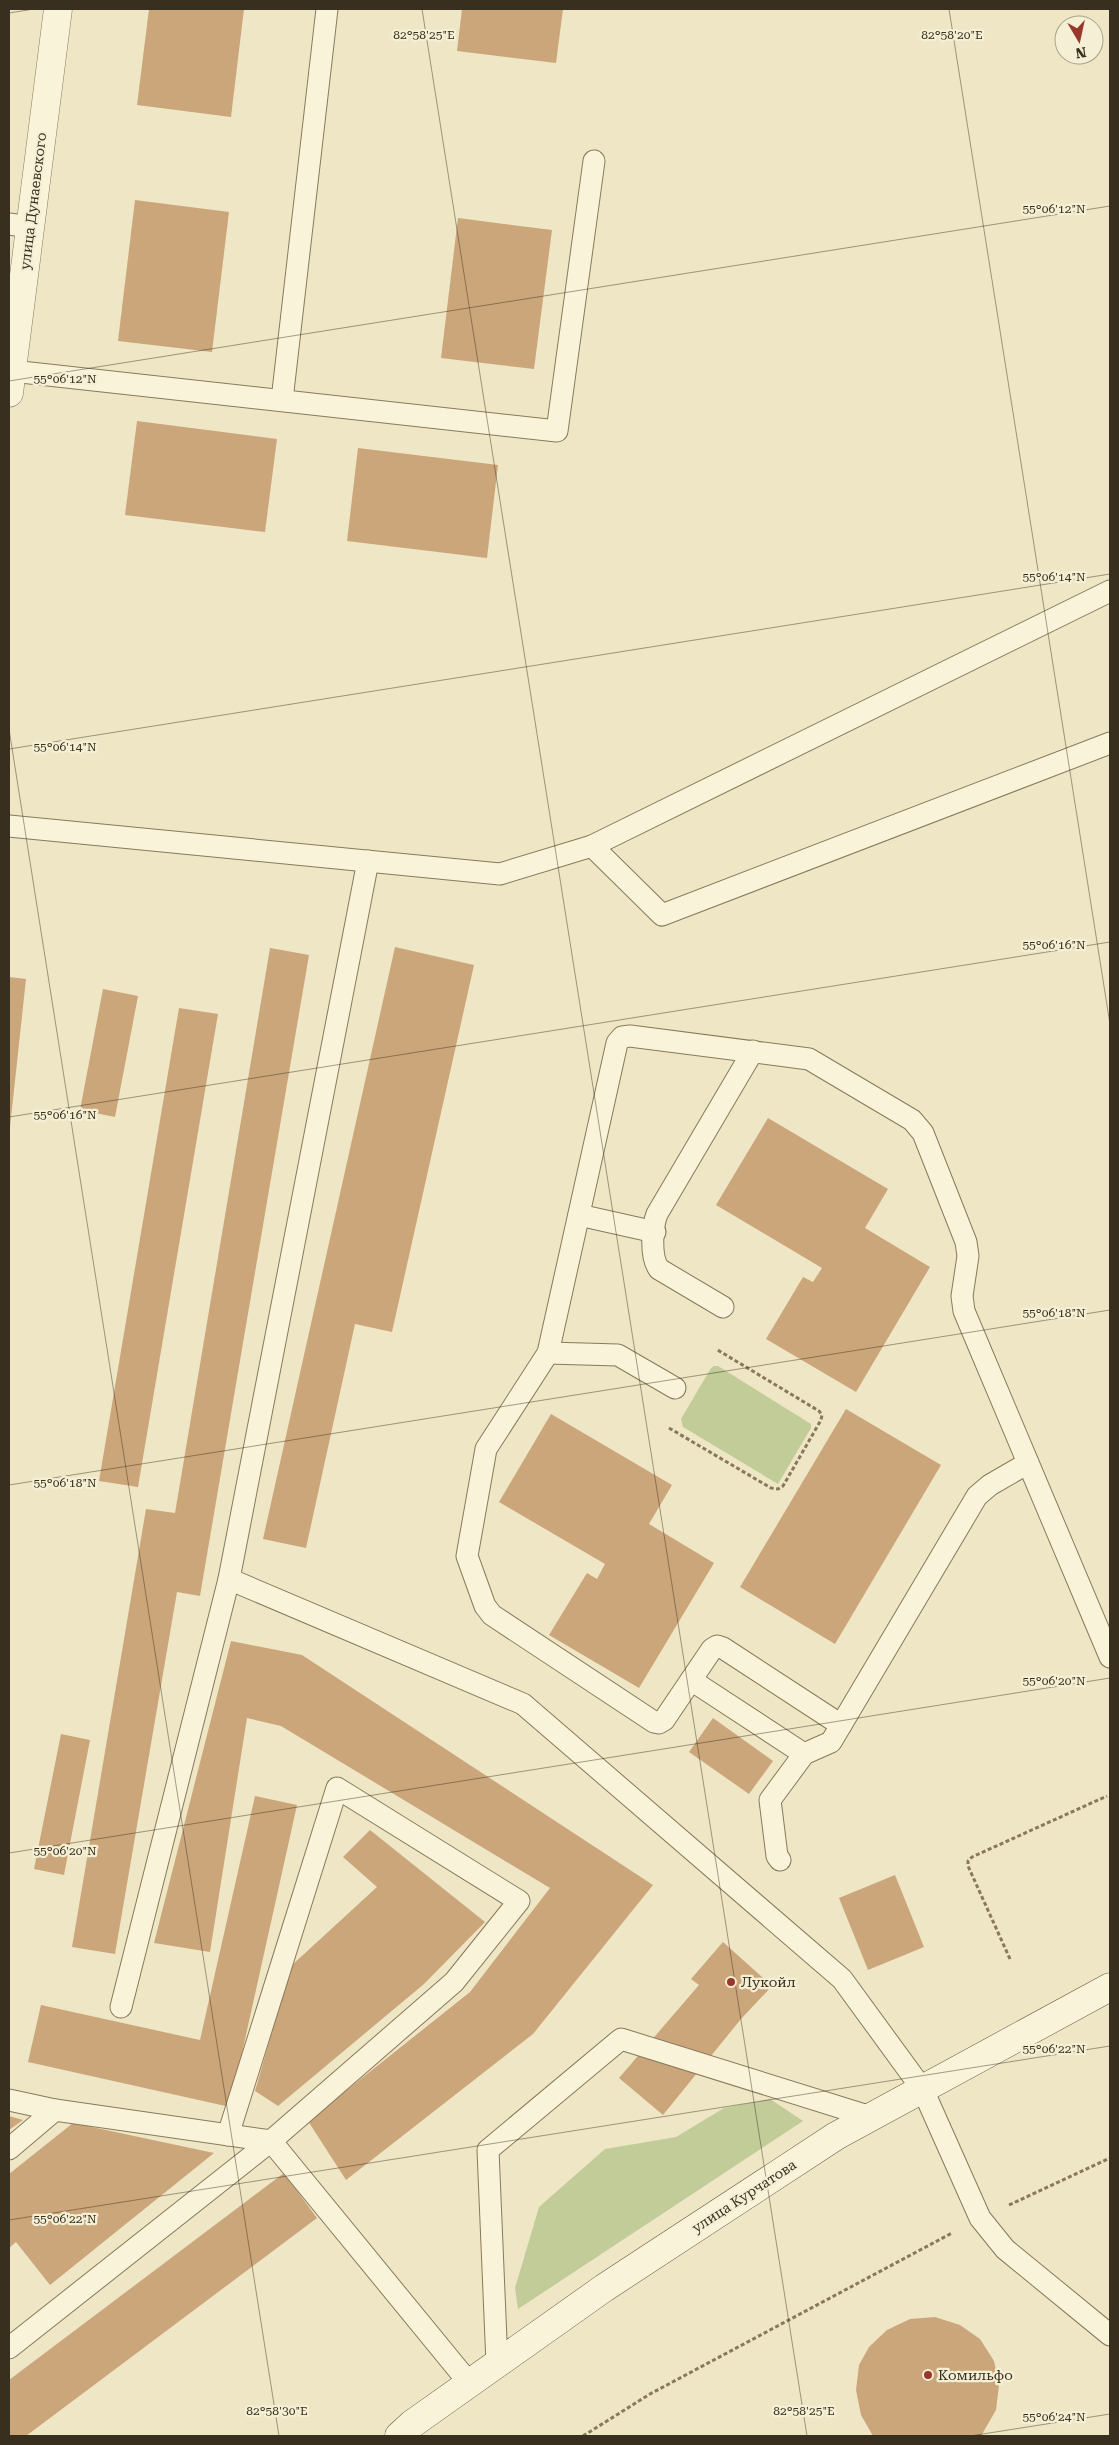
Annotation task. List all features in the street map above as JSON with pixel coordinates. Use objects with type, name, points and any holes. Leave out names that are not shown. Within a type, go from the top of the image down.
[{"type":"main road","name":"улица Дунаевского","points":[[10,382],[19,226],[58,9]]},
{"type":"main road","name":"улица Курчатова","points":[[399,2436],[412,2424],[620,2277],[836,2136],[1110,1987]]},
{"type":"lane","points":[[282,400],[327,9]]},
{"type":"lane","points":[[10,382],[282,400],[557,431],[594,161]]},
{"type":"lane","points":[[9,826],[500,874],[592,846],[1110,592]]},
{"type":"lane","points":[[592,846],[662,915],[1110,743]]},
{"type":"lane","points":[[121,2007],[229,1579],[368,861]]},
{"type":"lane","points":[[841,1725],[723,1648],[717,1646],[712,1649],[664,1720],[660,1723],[654,1722],[492,1615],[485,1606],[468,1556],[486,1449],[548,1354],[617,1043],[622,1037],[630,1036],[809,1059],[918,1125],[968,1249],[962,1296],[964,1311],[1110,1657]]},
{"type":"lane","points":[[723,1307],[659,1269],[654,1259],[654,1232],[657,1214],[753,1051]]},
{"type":"lane","points":[[579,1216],[654,1232]]},
{"type":"lane","points":[[548,1354],[618,1355],[675,1388]]},
{"type":"lane","points":[[780,1860],[777,1856],[770,1800],[804,1754],[831,1742],[977,1496],[990,1485],[1028,1464]]},
{"type":"lane","points":[[229,1579],[524,1704],[842,1979],[923,2090],[980,2218],[1005,2249],[1110,2335]]},
{"type":"lane","points":[[691,1680],[804,1754]]},
{"type":"lane","points":[[9,2348],[272,2141],[454,1982],[519,1901],[337,1788],[228,2135]]},
{"type":"lane","points":[[497,2364],[488,2150],[621,2039],[871,2117]]},
{"type":"lane","points":[[9,2100],[56,2110],[272,2141],[470,2384]]},
{"type":"lane","points":[[9,2149],[56,2110]]},
{"type":"path","points":[[669,1428],[771,1488],[778,1489],[782,1486],[822,1420],[822,1415],[819,1411],[716,1349]]},
{"type":"path","points":[[1010,1959],[968,1866],[968,1860],[1107,1796]]},
{"type":"path","points":[[582,2436],[650,2394],[980,2218],[1110,2158]]},
{"type":"green space","points":[[714,1366],[718,1366],[811,1424],[811,1428],[778,1484],[683,1427],[681,1419]]},
{"type":"green space","points":[[770,2099],[803,2121],[518,2309],[515,2288],[539,2207],[605,2149],[676,2137],[724,2108]]},
{"type":"building","points":[[149,9],[244,9],[231,117],[137,105]]},
{"type":"building","points":[[462,9],[563,9],[556,63],[457,51]]},
{"type":"building","points":[[135,200],[229,212],[212,352],[118,341]]},
{"type":"building","points":[[458,218],[552,230],[534,369],[441,358]]},
{"type":"building","points":[[137,421],[277,439],[265,532],[125,515]]},
{"type":"building","points":[[358,448],[498,465],[487,558],[347,541]]},
{"type":"building","points":[[395,947],[474,965],[392,1332],[355,1324],[306,1548],[263,1539]]},
{"type":"building","points":[[270,948],[309,955],[200,1596],[177,1592],[115,1954],[72,1947],[146,1509],[175,1513]]},
{"type":"building","points":[[9,977],[26,979],[10,1127],[9,1127]]},
{"type":"building","points":[[103,989],[138,996],[115,1117],[80,1110]]},
{"type":"building","points":[[179,1008],[218,1014],[138,1487],[99,1481]]},
{"type":"building","points":[[768,1118],[888,1189],[865,1228],[930,1267],[856,1392],[766,1339],[803,1277],[813,1282],[822,1268],[716,1205]]},
{"type":"building","points":[[846,1409],[941,1465],[835,1644],[740,1587]]},
{"type":"building","points":[[551,1414],[672,1485],[649,1524],[714,1563],[639,1688],[549,1635],[587,1573],[597,1579],[605,1564],[499,1502]]},
{"type":"building","points":[[231,1641],[302,1655],[653,1885],[533,2034],[346,2180],[308,2121],[470,1992],[550,1888],[281,1726],[247,1718],[210,1952],[154,1943]]},
{"type":"building","points":[[713,1718],[773,1761],[749,1794],[689,1752]]},
{"type":"building","points":[[61,1734],[90,1740],[64,1875],[34,1869]]},
{"type":"building","points":[[255,1796],[297,1805],[230,2107],[28,2062],[41,2005],[200,2040]]},
{"type":"building","points":[[370,1830],[485,1922],[424,1984],[278,2106],[255,2091],[291,1966],[377,1887],[343,1857]]},
{"type":"building","points":[[895,1875],[924,1947],[868,1970],[839,1898]]},
{"type":"building","points":[[723,1942],[772,1986],[741,2019],[663,2115],[619,2078],[699,1985],[691,1979]]},
{"type":"building","points":[[9,2116],[23,2120],[9,2130]]},
{"type":"building","points":[[73,2123],[214,2153],[50,2285],[16,2242],[9,2248],[9,2174]]},
{"type":"building","points":[[284,2173],[317,2218],[26,2436],[9,2436],[9,2380]]},
{"type":"building","name":"Комильфо","points":[[935,2317],[960,2325],[980,2339],[994,2361],[999,2385],[996,2410],[981,2436],[873,2436],[861,2415],[856,2390],[859,2365],[869,2347],[887,2330],[910,2319]]},
{"type":"place","name":"Лукойл","points":[[731,1982]]},
{"type":"place","name":"Комильфо","points":[[928,2375]]}]
